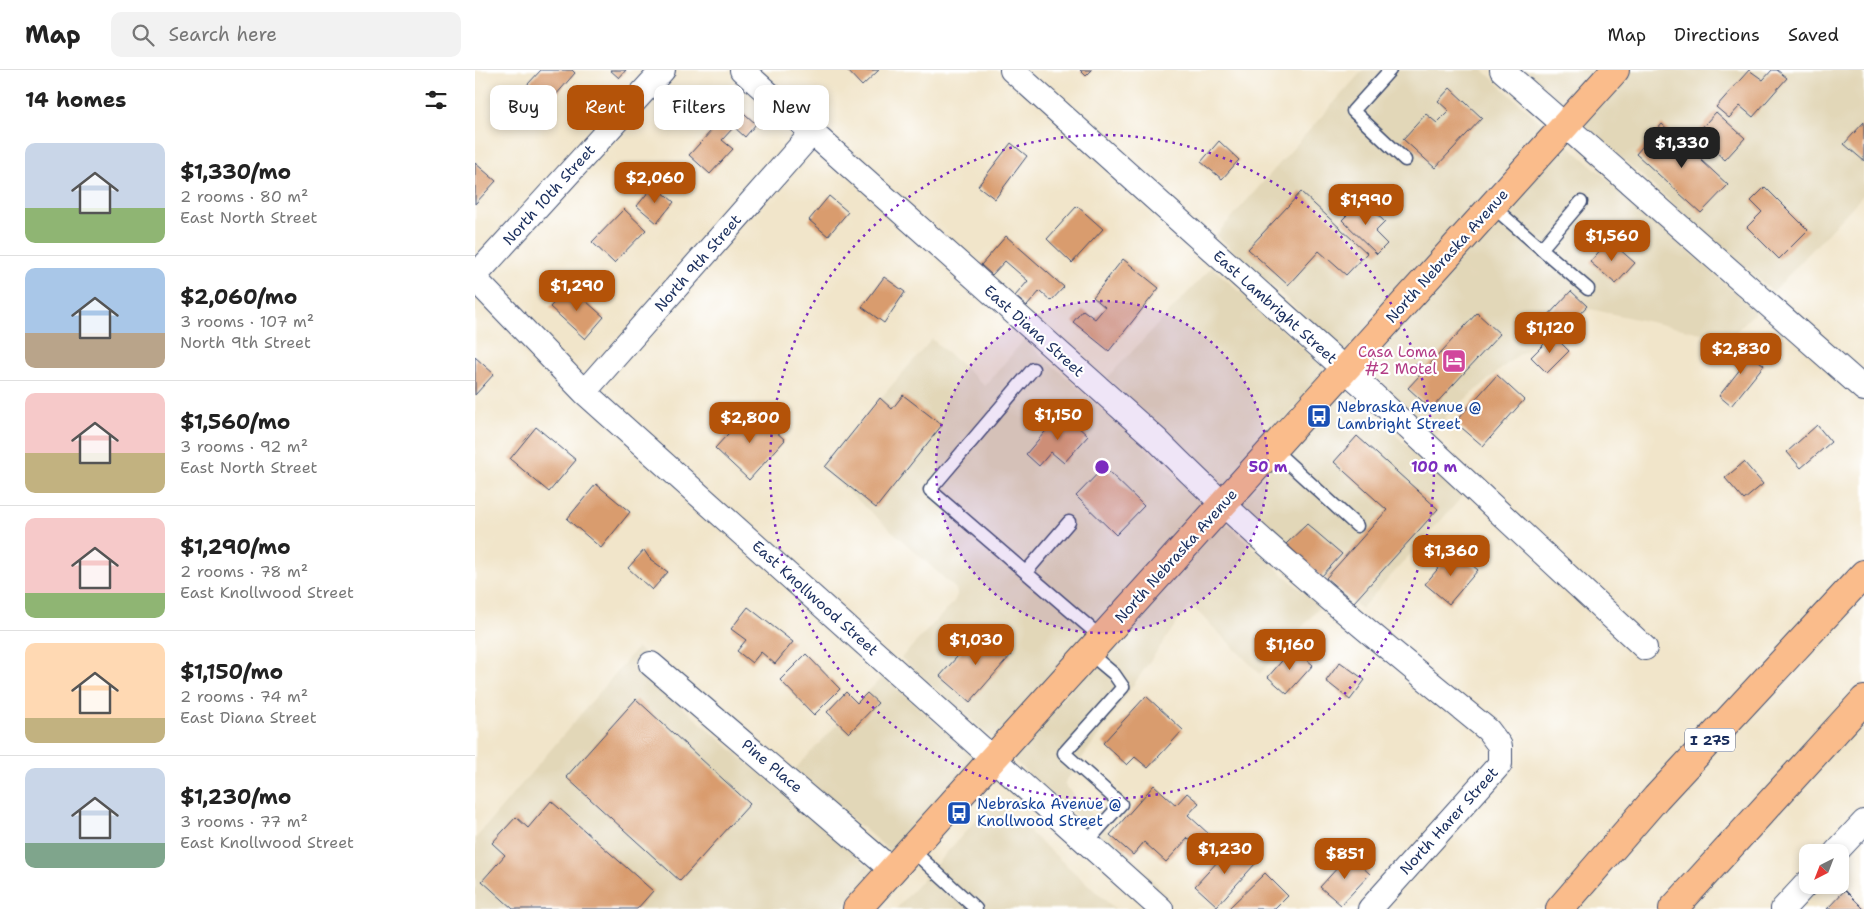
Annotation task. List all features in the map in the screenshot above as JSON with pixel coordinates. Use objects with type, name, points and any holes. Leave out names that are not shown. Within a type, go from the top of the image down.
[{"type":"main road","name":"North Nebraska Avenue","points":[[857,909],[1615,70]]},
{"type":"main road","name":"I 275","points":[[1559,909],[1656,798],[1864,574]]},
{"type":"main road","points":[[1673,909],[1864,700]]},
{"type":"street","name":"North 10th Street","points":[[475,278],[663,70]]},
{"type":"street","name":"East Diana Street","points":[[742,70],[1156,439],[1224,504],[1346,613]]},
{"type":"street","name":"East Lambright Street","points":[[1012,70],[1345,370],[1645,648]]},
{"type":"street","points":[[1502,70],[1864,390]]},
{"type":"street","name":"North 9th Street","points":[[584,392],[812,133]]},
{"type":"street","name":"East Knollwood Street","points":[[475,278],[584,392],[1161,909]]},
{"type":"street","name":"North Harer Street","points":[[1346,613],[1488,730],[1501,746],[1500,764],[1370,909]]},
{"type":"street","name":"Pine Place","points":[[651,664],[892,870]]},
{"type":"street","points":[[1783,909],[1799,892]]},
{"type":"lane","points":[[1390,70],[1353,111],[1405,160]]},
{"type":"lane","points":[[1541,249],[1581,202]]},
{"type":"lane","points":[[1492,206],[1588,289]]},
{"type":"lane","points":[[1033,368],[930,490],[1026,572],[1095,645],[1123,687],[1064,752],[1121,804],[1086,843]]},
{"type":"lane","points":[[1273,449],[1357,526]]},
{"type":"lane","points":[[1026,572],[1069,522]]},
{"type":"lane","points":[[911,849],[976,909]]},
{"type":"shaded area","points":[[1363,70],[1483,70],[1547,128],[1345,352],[1216,235]]},
{"type":"shaded area","points":[[1522,70],[1599,70],[1565,109]]},
{"type":"shaded area","points":[[1630,70],[1864,70],[1864,194],[1773,292],[1582,123]]},
{"type":"shaded area","points":[[1565,142],[1756,311],[1729,339],[1590,309],[1514,358],[1447,415],[1435,435],[1362,368]]},
{"type":"shaded area","points":[[1212,267],[1328,371],[1224,487],[1107,378]]},
{"type":"shaded area","points":[[932,339],[985,386],[1024,340],[1147,449],[1206,506],[994,740],[901,658],[954,602],[957,595],[956,589],[821,467]]},
{"type":"shaded area","points":[[1344,387],[1462,497],[1361,609],[1241,502]]},
{"type":"shaded area","points":[[1223,521],[1320,607],[1260,674],[1190,604],[1064,784],[1169,898],[1010,757]]},
{"type":"shaded area","points":[[637,648],[645,654],[634,666],[875,872],[842,909],[475,909],[475,839]]},
{"type":"shaded area","points":[[883,676],[977,760],[892,853],[795,769]]},
{"type":"shaded area","points":[[994,800],[1115,909],[896,909]]},
{"type":"building","points":[[541,70],[572,70],[575,73],[557,94],[557,85],[527,85]]},
{"type":"building","points":[[610,70],[626,70],[619,78]]},
{"type":"building","points":[[847,70],[879,70],[862,86]]},
{"type":"building","points":[[1080,70],[1092,70],[1086,76]]},
{"type":"building","points":[[1749,70],[1763,80],[1772,70],[1777,70],[1787,78],[1753,117],[1740,106],[1729,118],[1716,107]]},
{"type":"building","points":[[1450,88],[1482,118],[1435,168],[1403,139],[1426,114],[1437,123],[1449,111],[1438,101]]},
{"type":"building","points":[[1716,112],[1745,138],[1725,160],[1696,134]]},
{"type":"building","points":[[744,113],[754,122],[754,126],[745,137],[737,130],[744,130]]},
{"type":"building","points":[[1864,122],[1864,161],[1844,144]]},
{"type":"building","points":[[1662,124],[1728,185],[1701,213],[1636,154]]},
{"type":"building","points":[[712,130],[731,130],[722,140],[733,149],[710,174],[689,155]]},
{"type":"building","points":[[1219,141],[1239,160],[1222,179],[1201,162]]},
{"type":"building","points":[[1011,143],[1027,156],[995,199],[978,186]]},
{"type":"building","points":[[475,163],[496,181],[475,204]]},
{"type":"building","points":[[654,185],[674,202],[657,223],[637,206]]},
{"type":"building","points":[[1765,187],[1808,230],[1779,259],[1747,227],[1762,212],[1751,201]]},
{"type":"building","points":[[1301,192],[1367,253],[1346,275],[1319,251],[1288,285],[1248,249]]},
{"type":"building","points":[[829,196],[848,212],[828,236],[809,220]]},
{"type":"building","points":[[1362,200],[1385,222],[1375,232],[1387,244],[1377,254],[1342,220]]},
{"type":"building","points":[[1077,206],[1103,229],[1072,263],[1047,239]]},
{"type":"building","points":[[624,209],[646,230],[614,263],[592,242]]},
{"type":"building","points":[[1006,236],[1064,287],[1051,301],[1040,291],[1027,306],[1015,296],[1028,281],[1005,261],[992,275],[981,265]]},
{"type":"building","points":[[1609,240],[1635,263],[1616,284],[1590,262]]},
{"type":"building","points":[[1123,259],[1159,288],[1109,351],[1073,322],[1083,310],[1095,319],[1105,307],[1093,297]]},
{"type":"building","points":[[884,277],[905,292],[884,323],[862,307]]},
{"type":"building","points":[[569,286],[604,317],[585,339],[550,307]]},
{"type":"building","points":[[1571,291],[1587,306],[1560,335],[1544,320]]},
{"type":"building","name":"Casa Loma #2 Motel","points":[[1477,313],[1500,334],[1431,409],[1408,388]]},
{"type":"building","points":[[1553,335],[1569,351],[1547,373],[1531,357]]},
{"type":"building","points":[[1739,345],[1764,365],[1731,406],[1719,396],[1741,368],[1728,359]]},
{"type":"building","points":[[475,357],[494,374],[475,395]]},
{"type":"building","points":[[1497,375],[1524,400],[1483,446],[1455,422]]},
{"type":"building","points":[[903,395],[942,425],[876,508],[825,467],[880,398],[892,409]]},
{"type":"building","points":[[751,409],[785,440],[749,480],[715,448]]},
{"type":"building","points":[[1062,412],[1088,436],[1064,463],[1051,452],[1039,466],[1026,454]]},
{"type":"building","points":[[1817,425],[1831,442],[1801,468],[1787,452]]},
{"type":"building","points":[[536,427],[576,460],[549,492],[510,459]]},
{"type":"building","points":[[1357,436],[1438,509],[1354,602],[1326,578],[1387,510],[1334,462]]},
{"type":"building","points":[[1744,462],[1763,484],[1744,500],[1725,478]]},
{"type":"building","points":[[1104,467],[1144,506],[1116,535],[1076,496]]},
{"type":"building","points":[[596,484],[630,512],[601,548],[567,519]]},
{"type":"building","points":[[1307,524],[1342,554],[1321,577],[1286,544]]},
{"type":"building","points":[[644,550],[650,559],[668,572],[652,590],[628,568]]},
{"type":"building","points":[[1454,550],[1478,570],[1449,604],[1425,584]]},
{"type":"building","points":[[748,607],[793,642],[775,664],[761,652],[752,663],[737,651],[746,640],[731,629]]},
{"type":"building","points":[[982,629],[1011,655],[970,702],[940,676]]},
{"type":"building","points":[[1293,648],[1313,665],[1287,694],[1268,677]]},
{"type":"building","points":[[806,654],[840,689],[814,715],[780,680]]},
{"type":"building","points":[[1340,662],[1365,680],[1350,700],[1326,681]]},
{"type":"building","points":[[846,692],[857,703],[867,693],[878,703],[849,733],[827,712]]},
{"type":"building","points":[[1146,696],[1183,730],[1148,768],[1135,757],[1127,765],[1103,743]]},
{"type":"building","points":[[636,699],[750,804],[680,881],[566,777]]},
{"type":"building","points":[[1154,785],[1176,805],[1187,793],[1199,803],[1188,815],[1210,835],[1199,847],[1188,838],[1166,862],[1144,842],[1133,855],[1110,835]]},
{"type":"building","points":[[551,801],[653,891],[637,909],[513,909],[482,881],[505,855],[492,843],[516,817],[528,828]]},
{"type":"building","points":[[1234,844],[1255,864],[1217,906],[1195,886]]},
{"type":"building","points":[[1349,855],[1370,874],[1341,905],[1320,887]]},
{"type":"building","points":[[1265,873],[1288,896],[1275,909],[1228,909]]},
{"type":"building","points":[[1841,894],[1849,894],[1864,909],[1827,909]]},
{"type":"place","name":"Casa Loma #2 Motel","points":[[1454,361]]},
{"type":"place","name":"Nebraska Avenue @ Lambright Street","points":[[1319,416]]},
{"type":"place","name":"Nebraska Avenue @ Knollwood Street","points":[[959,813]]}]
